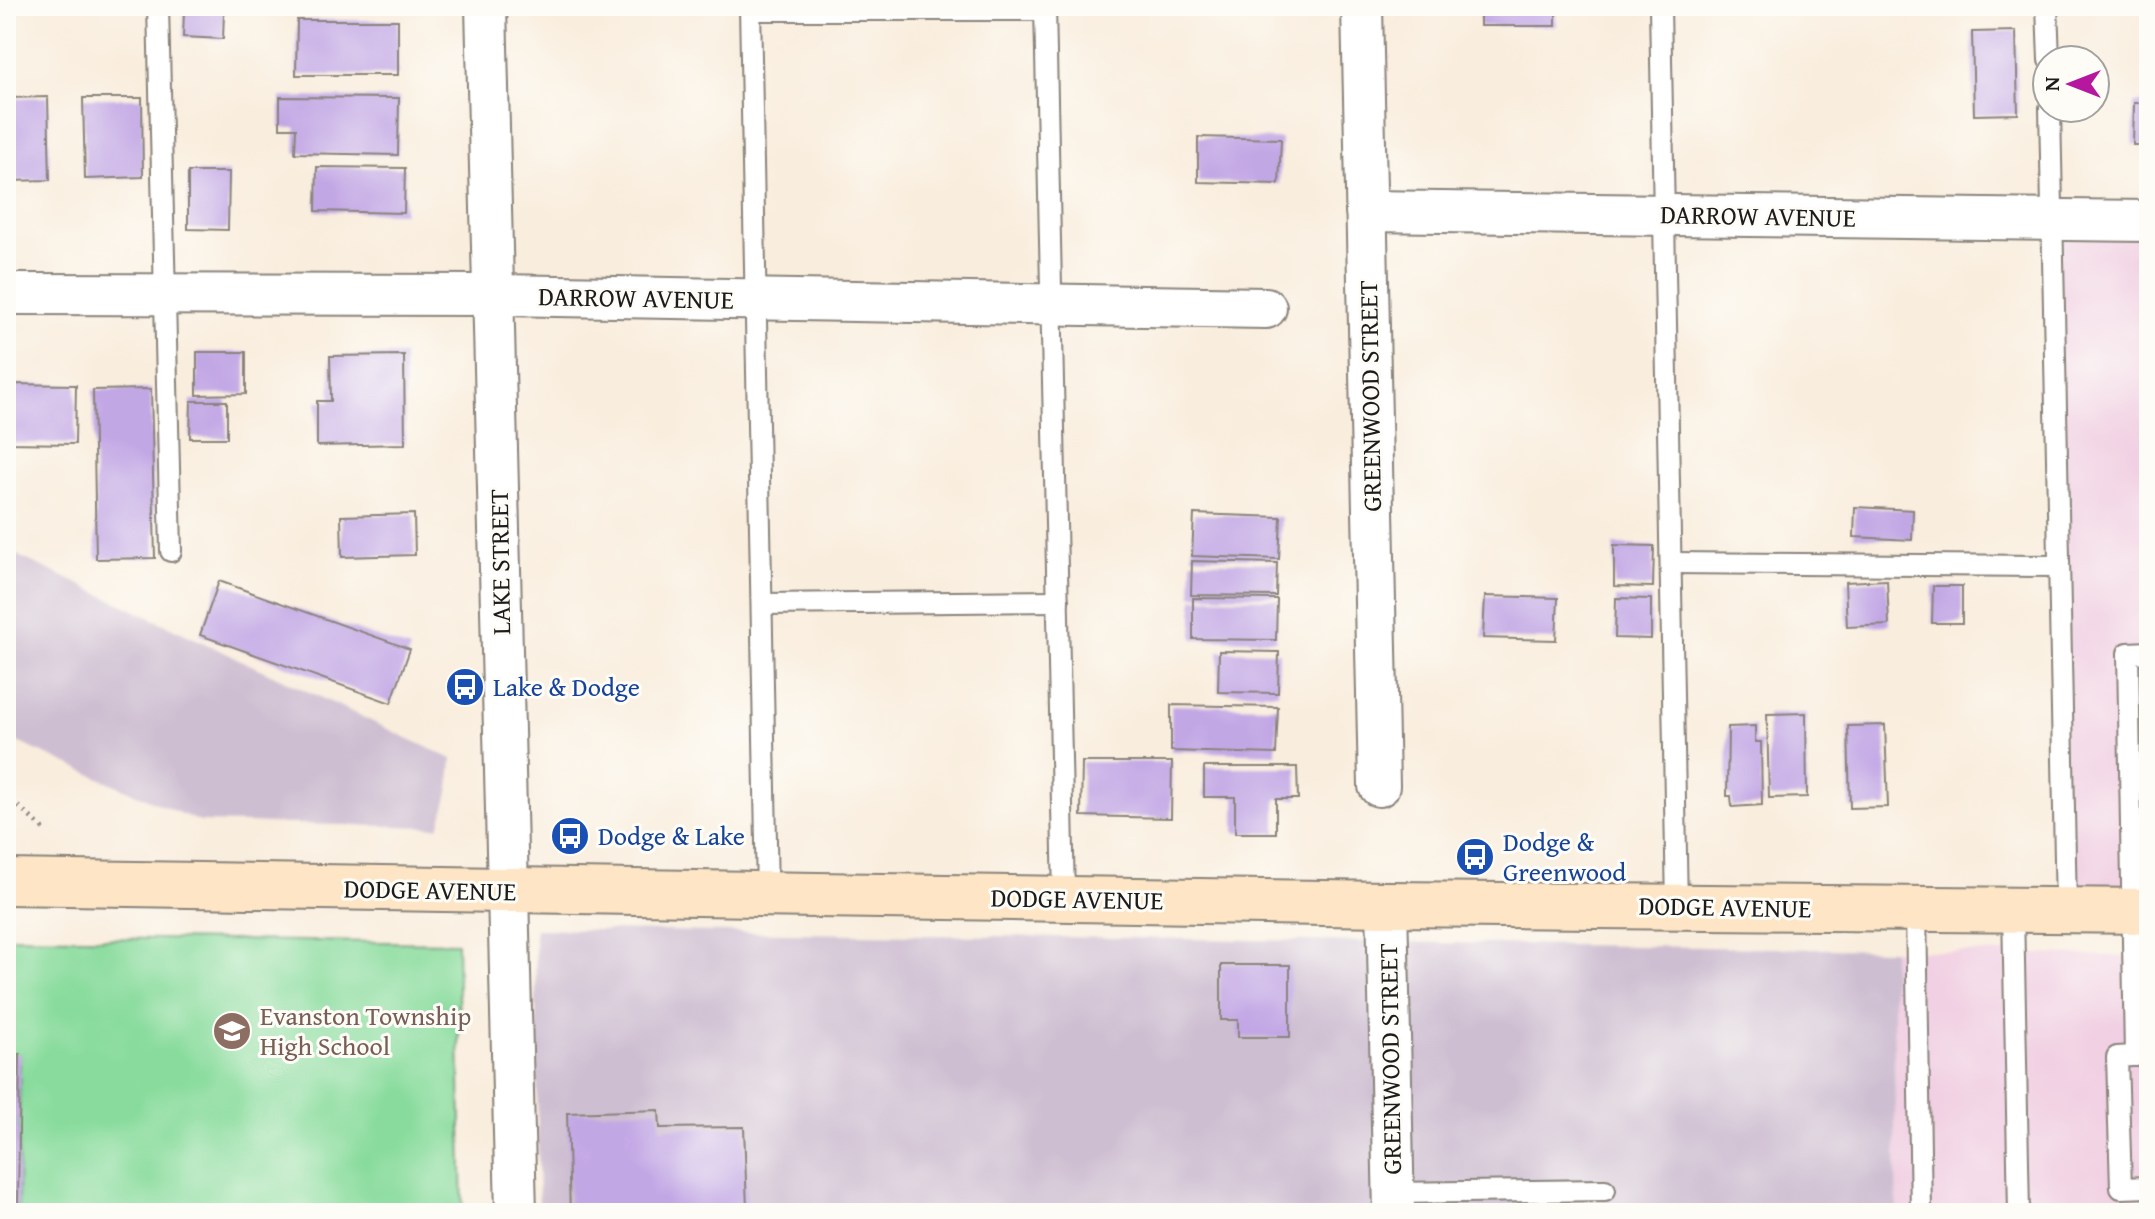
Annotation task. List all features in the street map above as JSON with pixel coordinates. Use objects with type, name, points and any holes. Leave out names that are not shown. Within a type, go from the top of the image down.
[{"type":"main road","name":"DODGE AVENUE","points":[[6,882],[1387,904],[2140,911]]},
{"type":"street","name":"LAKE STREET","points":[[486,6],[516,1213]]},
{"type":"street","name":"GREENWOOD STREET","points":[[1362,6],[1379,786]]},
{"type":"street","name":"DARROW AVENUE","points":[[1366,211],[2149,221]]},
{"type":"street","name":"DARROW AVENUE","points":[[6,294],[493,295],[1266,308]]},
{"type":"street","name":"GREENWOOD STREET","points":[[1387,904],[1393,1203]]},
{"type":"lane","points":[[158,6],[171,551]]},
{"type":"lane","points":[[1660,6],[1677,907]]},
{"type":"lane","points":[[2047,6],[2048,44]]},
{"type":"lane","points":[[767,894],[750,8],[1045,8],[1064,899]]},
{"type":"lane","points":[[2050,124],[2066,910]]},
{"type":"lane","points":[[1671,563],[2059,566]]},
{"type":"lane","points":[[762,604],[1058,601]]},
{"type":"lane","points":[[2149,652],[2128,653],[2140,833],[2140,911],[2134,1056],[2121,1188],[2149,1187]]},
{"type":"lane","points":[[1916,909],[1921,1213]]},
{"type":"lane","points":[[2013,910],[2019,1213]]},
{"type":"lane","points":[[1393,1203],[1605,1190]]},
{"type":"path","points":[[6,796],[44,829]]},
{"type":"shaded area","points":[[2052,220],[2149,221],[2149,911],[2066,910]]},
{"type":"shaded area","points":[[6,550],[452,759],[449,793],[439,827],[200,822],[6,737]]},
{"type":"shaded area","points":[[535,929],[1892,950],[1897,1213],[539,1213]]},
{"type":"shaded area","points":[[1892,950],[2149,957],[2149,1213],[1897,1213]]},
{"type":"green space","name":"Evanston Township High School","points":[[6,937],[457,943],[463,1213],[6,1213],[6,1206],[18,1206],[20,1055],[6,1054]]},
{"type":"building","points":[[1480,6],[1556,6],[1556,26],[1480,26]]},
{"type":"building","points":[[184,11],[224,12],[223,39],[183,37]]},
{"type":"building","points":[[297,20],[398,20],[398,75],[296,75]]},
{"type":"building","points":[[2016,31],[2018,114],[1974,115],[1972,32]]},
{"type":"building","points":[[48,97],[50,180],[6,181],[6,98]]},
{"type":"building","points":[[280,97],[399,98],[398,155],[295,153],[296,128],[280,128]]},
{"type":"building","points":[[83,98],[142,98],[143,177],[85,179]]},
{"type":"building","points":[[2134,103],[2149,103],[2149,145],[2133,145]]},
{"type":"building","points":[[1198,137],[1281,139],[1279,184],[1198,182]]},
{"type":"building","points":[[317,167],[405,168],[404,213],[316,211]]},
{"type":"building","points":[[188,172],[229,172],[228,230],[188,229]]},
{"type":"building","points":[[2145,287],[2149,287],[2149,368],[2143,368]]},
{"type":"building","points":[[197,352],[246,352],[246,394],[197,395]]},
{"type":"building","points":[[404,355],[405,444],[317,446],[317,401],[331,401],[330,356]]},
{"type":"building","points":[[6,384],[76,385],[75,444],[6,443]]},
{"type":"building","points":[[151,389],[155,558],[96,559],[93,390]]},
{"type":"building","points":[[191,401],[227,401],[227,438],[190,438]]},
{"type":"building","points":[[1855,507],[1913,510],[1912,540],[1854,537]]},
{"type":"building","points":[[414,514],[415,555],[342,557],[341,516]]},
{"type":"building","points":[[1194,514],[1281,517],[1279,559],[1192,556]]},
{"type":"building","points":[[1614,545],[1654,546],[1653,587],[1614,586]]},
{"type":"building","points":[[1192,561],[1277,563],[1276,596],[1191,595]]},
{"type":"building","points":[[1887,580],[1889,625],[1847,627],[1845,582]]},
{"type":"building","points":[[219,581],[410,649],[391,703],[200,635]]},
{"type":"building","points":[[1933,586],[1962,586],[1962,623],[1932,623]]},
{"type":"building","points":[[1485,596],[1558,598],[1556,640],[1483,638]]},
{"type":"building","points":[[1193,598],[1277,599],[1276,640],[1193,639]]},
{"type":"building","points":[[1616,598],[1651,599],[1651,639],[1615,638]]},
{"type":"building","points":[[1219,651],[1279,652],[1278,693],[1218,692]]},
{"type":"building","points":[[1171,705],[1278,707],[1276,754],[1171,751]]},
{"type":"building","points":[[1806,713],[1807,797],[1769,798],[1767,714]]},
{"type":"building","points":[[1885,725],[1888,807],[1850,808],[1848,726]]},
{"type":"building","points":[[1755,726],[1755,742],[1761,742],[1762,805],[1732,807],[1731,796],[1727,796],[1728,727]]},
{"type":"building","points":[[1082,762],[1172,762],[1171,818],[1081,816]]},
{"type":"building","points":[[1204,767],[1297,767],[1298,799],[1276,799],[1276,833],[1235,833],[1235,797],[1204,797]]},
{"type":"building","points":[[1221,965],[1290,965],[1290,1037],[1238,1037],[1238,1020],[1221,1020]]},
{"type":"building","points":[[6,1054],[20,1054],[18,1206],[6,1206]]},
{"type":"building","points":[[659,1110],[660,1128],[744,1127],[747,1209],[570,1213],[567,1113]]},
{"type":"place","name":"Lake & Dodge","points":[[465,687]]},
{"type":"place","name":"Dodge & Lake","points":[[570,836]]},
{"type":"place","name":"Dodge & Greenwood","points":[[1475,857]]},
{"type":"place","name":"Evanston Township High School","points":[[232,1031]]}]
